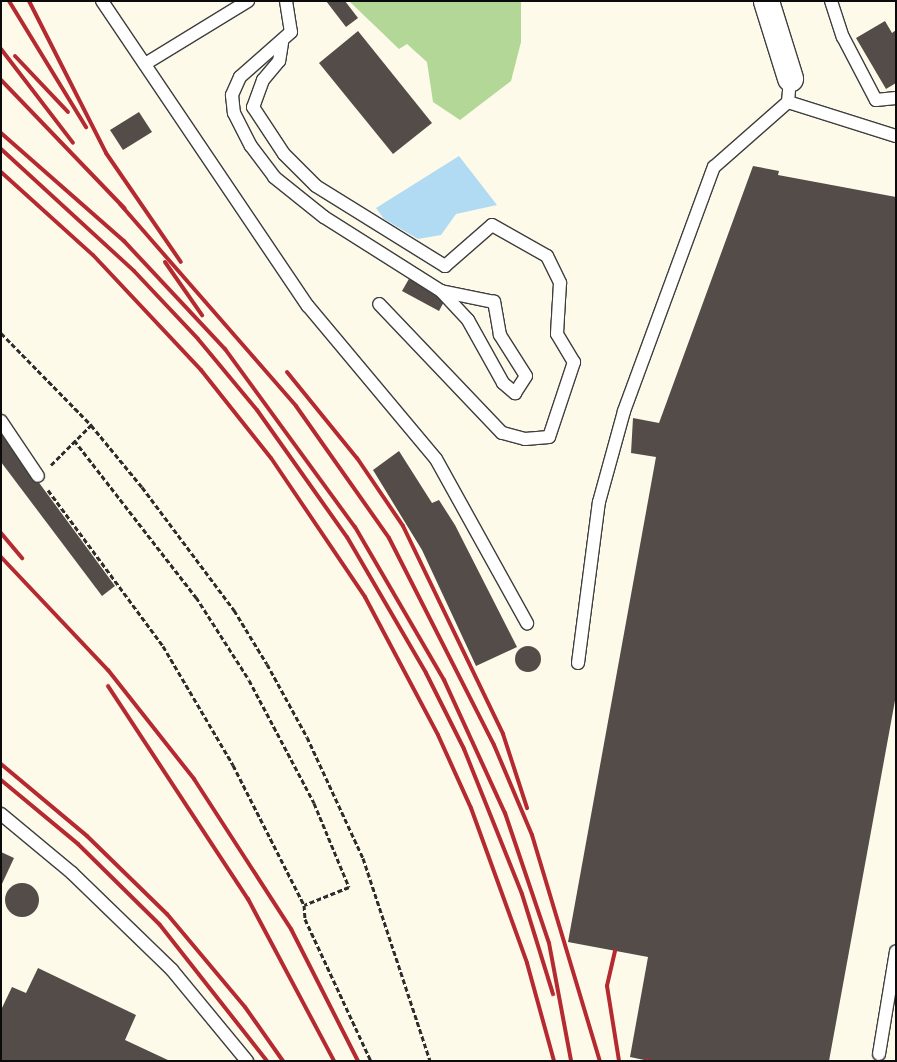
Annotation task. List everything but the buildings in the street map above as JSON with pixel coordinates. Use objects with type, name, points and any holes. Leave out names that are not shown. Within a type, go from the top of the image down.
[{"type":"street","points":[[766,1],[789,90]]},
{"type":"lane","points":[[102,1],[308,306],[436,459],[527,623]]},
{"type":"lane","points":[[145,64],[248,1]]},
{"type":"lane","points":[[286,1],[291,32],[282,43],[240,77],[232,95],[234,113],[251,146],[274,177],[324,217],[441,291],[468,320],[503,383],[515,393],[526,376],[500,335],[494,302],[441,291]]},
{"type":"lane","points":[[831,1],[843,37],[876,100],[896,98]]},
{"type":"lane","points":[[282,43],[279,61],[263,80],[253,107],[284,154],[316,186],[445,266],[492,225],[547,256],[560,283],[557,334],[574,362],[549,437],[525,439],[502,434],[379,304]]},
{"type":"lane","points":[[578,663],[599,502],[624,411],[714,167],[789,90],[896,136]]},
{"type":"lane","points":[[1,421],[38,476]]},
{"type":"lane","points":[[1,814],[72,873],[172,970],[246,1061]]},
{"type":"lane","points":[[879,1054],[896,951]]},
{"type":"path","points":[[1,333],[91,425],[234,610],[307,737],[388,925],[430,1061]]},
{"type":"path","points":[[91,425],[38,476],[185,682],[304,905],[305,919],[371,1061]]},
{"type":"path","points":[[74,440],[196,597],[249,680],[314,803],[349,886],[304,905]]},
{"type":"green space","points":[[349,1],[521,1],[521,42],[511,81],[460,120],[433,102],[427,62],[407,44],[399,49]]},
{"type":"water","points":[[459,156],[497,205],[456,214],[441,235],[418,239],[384,219],[376,208]]},
{"type":"railway","points":[[9,1],[86,127]]},
{"type":"railway","points":[[29,1],[106,153],[181,262]]},
{"type":"railway","points":[[1,49],[73,143]]},
{"type":"railway","points":[[15,56],[68,112]]},
{"type":"railway","points":[[1,80],[124,208]]},
{"type":"railway","points":[[1,133],[124,241],[225,349],[355,527],[444,680],[505,813],[549,943],[571,1061]]},
{"type":"railway","points":[[1,149],[134,271],[198,339],[257,410],[347,537],[426,673],[464,749],[522,894],[553,994]]},
{"type":"railway","points":[[1,172],[93,255],[201,370],[271,458],[365,597],[438,735],[471,808],[527,963],[554,1061]]},
{"type":"railway","points":[[120,204],[296,406],[389,538],[494,745],[532,835],[600,1061]]},
{"type":"railway","points":[[165,262],[202,315]]},
{"type":"railway","points":[[287,372],[357,458],[403,526],[503,734],[527,808]]},
{"type":"railway","points":[[1,533],[22,558]]},
{"type":"railway","points":[[1,557],[108,670],[194,779],[291,929],[358,1061]]},
{"type":"railway","points":[[108,686],[248,899],[334,1061]]},
{"type":"railway","points":[[1,764],[87,836],[167,914],[245,1007],[283,1061]]},
{"type":"railway","points":[[1,780],[78,844],[160,925],[267,1061]]},
{"type":"railway","points":[[615,951],[607,986],[619,1061]]}]
